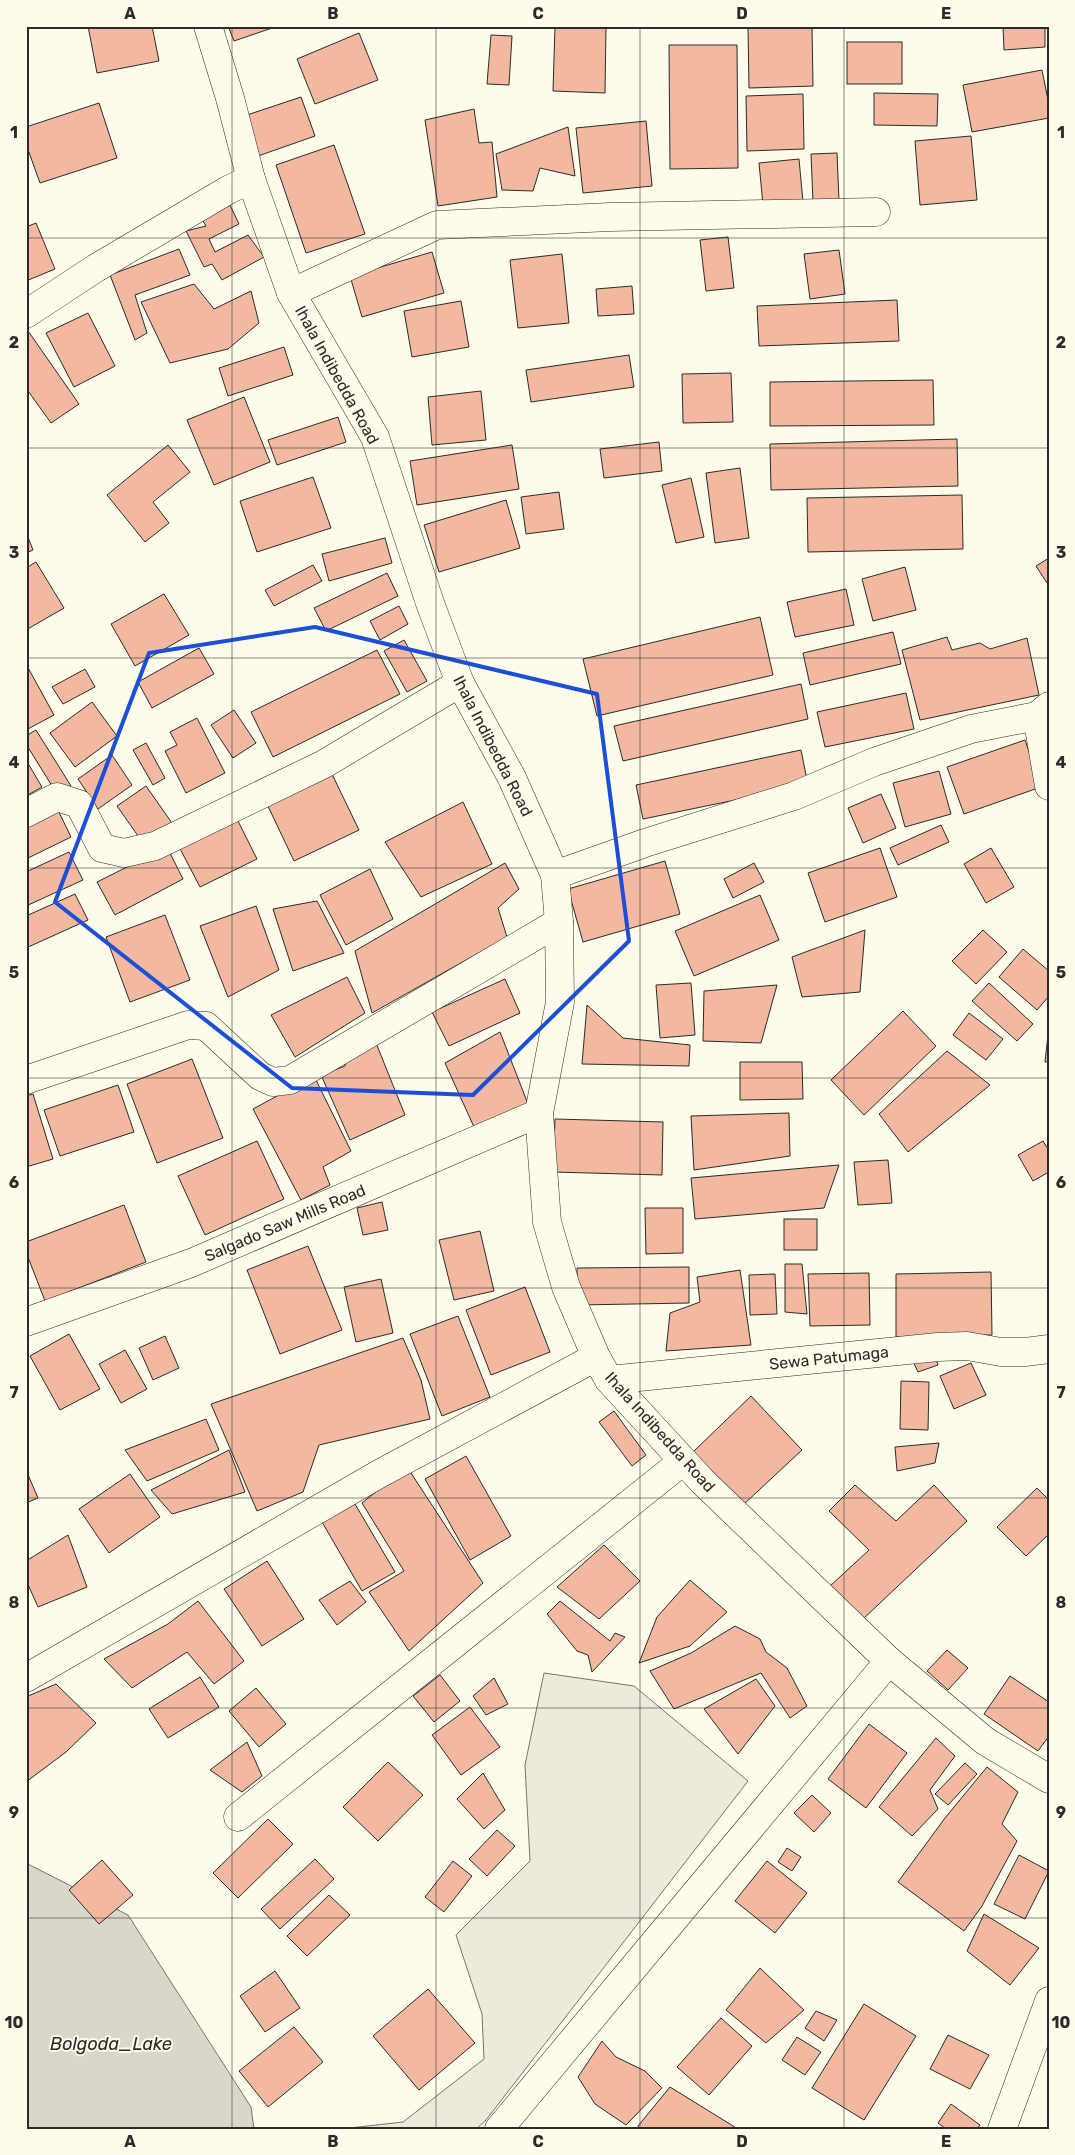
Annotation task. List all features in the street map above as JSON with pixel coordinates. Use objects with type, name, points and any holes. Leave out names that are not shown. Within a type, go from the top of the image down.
[{"type":"street","name":"Ihala Indibedda Road","points":[[208,26],[230,98],[250,179],[291,293],[375,438],[430,603],[460,683],[512,778],[555,875],[559,922],[560,1002],[539,1113],[547,1222],[566,1287],[596,1357],[609,1380],[702,1482],[889,1661],[985,1741],[1049,1779]]},
{"type":"street","points":[[26,314],[96,268],[250,179]]},
{"type":"street","points":[[291,293],[437,225],[610,217],[876,212]]},
{"type":"street","points":[[26,813],[58,797],[79,804],[102,848],[124,853],[155,846],[324,764],[460,683]]},
{"type":"street","points":[[555,875],[645,843],[794,796],[874,762],[971,729],[1043,711],[1049,786]]},
{"type":"street","points":[[26,1080],[188,1025],[206,1026],[260,1076],[274,1082],[290,1080],[559,922]]},
{"type":"street","name":"Salgado Saw Mills Road","points":[[26,1322],[191,1263],[539,1113]]},
{"type":"street","name":"Sewa Patumaga","points":[[609,1380],[938,1347],[967,1346],[1001,1352],[1049,1349]]},
{"type":"street","points":[[26,1678],[379,1474],[596,1357]]},
{"type":"street","points":[[238,1817],[683,1461]]},
{"type":"street","points":[[499,2129],[889,1661]]},
{"type":"street","points":[[1002,2129],[1049,2000]]},
{"type":"highlighted area","points":[[315,627],[597,694],[629,941],[473,1095],[292,1088],[55,902],[149,653]]},
{"type":"shaded area","points":[[544,1673],[634,1686],[748,1781],[486,2120],[476,2129],[341,2129],[403,2122],[484,2059],[482,2014],[456,1935],[530,1861],[525,1765]]},
{"type":"water","name":"Bolgoda_Lake","points":[[26,1863],[128,1915],[251,2107],[254,2129],[26,2129]]},
{"type":"building","points":[[88,26],[152,26],[159,61],[97,73]]},
{"type":"building","points":[[228,26],[278,26],[234,41]]},
{"type":"building","points":[[555,26],[606,26],[605,93],[553,91]]},
{"type":"building","points":[[748,26],[812,26],[813,86],[749,88]]},
{"type":"building","points":[[1003,26],[1049,26],[1049,28],[1045,28],[1045,47],[1004,50]]},
{"type":"building","points":[[359,33],[378,80],[315,104],[297,59]]},
{"type":"building","points":[[491,35],[512,36],[509,85],[487,84]]},
{"type":"building","points":[[847,42],[902,42],[902,84],[847,84]]},
{"type":"building","points":[[669,45],[737,45],[738,168],[670,169]]},
{"type":"building","points":[[1042,70],[1049,105],[1049,118],[972,132],[963,85]]},
{"type":"building","points":[[874,93],[938,94],[937,126],[874,125]]},
{"type":"building","points":[[803,94],[804,149],[747,151],[746,96]]},
{"type":"building","points":[[301,97],[315,136],[258,156],[244,116]]},
{"type":"building","points":[[99,103],[117,158],[40,183],[26,144],[26,127]]},
{"type":"building","points":[[474,109],[479,143],[492,142],[497,197],[438,206],[425,120]]},
{"type":"building","points":[[646,121],[652,186],[583,193],[576,128]]},
{"type":"building","points":[[568,127],[575,176],[540,168],[533,191],[502,190],[496,154]]},
{"type":"building","points":[[971,136],[977,200],[920,205],[915,141]]},
{"type":"building","points":[[334,145],[365,234],[306,253],[276,165]]},
{"type":"building","points":[[837,153],[839,201],[813,202],[811,154]]},
{"type":"building","points":[[799,159],[803,202],[763,205],[759,163]]},
{"type":"building","points":[[230,205],[239,224],[209,239],[215,252],[248,235],[264,257],[222,280],[212,264],[204,267],[186,231],[206,226],[201,218]]},
{"type":"building","points":[[36,223],[55,269],[26,281],[26,227]]},
{"type":"building","points":[[728,237],[734,288],[706,291],[700,240]]},
{"type":"building","points":[[179,249],[190,275],[135,295],[147,333],[135,340],[110,275]]},
{"type":"building","points":[[839,250],[845,294],[810,299],[804,254]]},
{"type":"building","points":[[432,252],[444,293],[362,317],[350,276]]},
{"type":"building","points":[[562,254],[569,323],[518,328],[510,260]]},
{"type":"building","points":[[194,284],[214,309],[251,291],[259,323],[228,349],[170,363],[141,302]]},
{"type":"building","points":[[632,286],[634,314],[598,316],[596,289]]},
{"type":"building","points":[[897,300],[899,341],[759,346],[757,306]]},
{"type":"building","points":[[461,301],[469,347],[412,357],[404,311]]},
{"type":"building","points":[[88,313],[115,366],[74,387],[46,333]]},
{"type":"building","points":[[26,328],[79,404],[51,423],[26,388]]},
{"type":"building","points":[[284,347],[293,375],[228,396],[219,368]]},
{"type":"building","points":[[629,355],[634,387],[531,402],[526,370]]},
{"type":"building","points":[[731,373],[733,422],[683,423],[682,374]]},
{"type":"building","points":[[933,380],[934,425],[770,426],[770,382]]},
{"type":"building","points":[[481,391],[486,440],[432,445],[428,397]]},
{"type":"building","points":[[244,397],[270,462],[214,485],[187,420]]},
{"type":"building","points":[[338,417],[346,442],[277,465],[268,440]]},
{"type":"building","points":[[957,439],[958,486],[771,490],[770,444]]},
{"type":"building","points":[[659,442],[662,471],[604,478],[600,449]]},
{"type":"building","points":[[168,445],[190,472],[153,502],[169,523],[145,542],[107,495]]},
{"type":"building","points":[[512,445],[519,489],[417,505],[410,461]]},
{"type":"building","points":[[740,468],[749,538],[715,543],[706,473]]},
{"type":"building","points":[[313,477],[331,528],[257,552],[240,501]]},
{"type":"building","points":[[691,478],[704,537],[676,543],[662,485]]},
{"type":"building","points":[[559,492],[564,529],[526,534],[521,497]]},
{"type":"building","points":[[962,495],[963,549],[808,552],[807,498]]},
{"type":"building","points":[[506,500],[520,548],[439,572],[424,525]]},
{"type":"building","points":[[26,532],[33,550],[26,553]]},
{"type":"building","points":[[385,538],[392,563],[329,581],[322,554]]},
{"type":"building","points":[[1049,558],[1049,586],[1036,566]]},
{"type":"building","points":[[36,562],[64,608],[26,630],[26,568]]},
{"type":"building","points":[[313,565],[322,581],[274,606],[265,590]]},
{"type":"building","points":[[905,567],[916,610],[873,621],[862,579]]},
{"type":"building","points":[[387,573],[398,596],[326,631],[314,608]]},
{"type":"building","points":[[846,589],[854,625],[795,637],[787,602]]},
{"type":"building","points":[[164,594],[189,635],[135,666],[111,624]]},
{"type":"building","points":[[399,606],[408,624],[380,640],[370,621]]},
{"type":"building","points":[[760,617],[773,675],[597,716],[583,659]]},
{"type":"building","points":[[893,632],[901,664],[810,685],[803,653]]},
{"type":"building","points":[[947,637],[952,650],[980,643],[990,649],[1027,638],[1039,695],[920,720],[902,650]]},
{"type":"building","points":[[404,640],[427,681],[407,692],[384,651]]},
{"type":"building","points":[[199,648],[214,674],[152,708],[138,682]]},
{"type":"building","points":[[377,650],[400,694],[273,757],[251,712]]},
{"type":"building","points":[[26,664],[54,715],[26,730]]},
{"type":"building","points":[[85,669],[95,687],[63,704],[52,687]]},
{"type":"building","points":[[801,684],[808,719],[623,761],[614,726]]},
{"type":"building","points":[[906,693],[914,729],[825,747],[817,712]]},
{"type":"building","points":[[92,702],[117,736],[75,767],[50,733]]},
{"type":"building","points":[[234,710],[256,743],[233,758],[211,725]]},
{"type":"building","points":[[197,718],[225,773],[186,793],[165,751],[177,745],[170,732]]},
{"type":"building","points":[[36,730],[71,786],[57,794],[26,744],[26,736]]},
{"type":"building","points":[[1025,740],[1041,787],[964,814],[947,767]]},
{"type":"building","points":[[146,743],[165,778],[153,785],[133,750]]},
{"type":"building","points":[[801,750],[808,785],[643,819],[636,785]]},
{"type":"building","points":[[112,755],[132,785],[98,809],[78,779]]},
{"type":"building","points":[[26,760],[42,787],[26,796]]},
{"type":"building","points":[[939,771],[951,814],[905,827],[893,783]]},
{"type":"building","points":[[331,772],[359,830],[294,861],[266,802]]},
{"type":"building","points":[[146,786],[172,823],[143,843],[117,806]]},
{"type":"building","points":[[881,794],[896,828],[863,843],[848,808]]},
{"type":"building","points":[[463,802],[492,864],[421,897],[385,842]]},
{"type":"building","points":[[57,808],[71,837],[26,859],[26,823]]},
{"type":"building","points":[[235,815],[257,859],[200,887],[177,843]]},
{"type":"building","points":[[941,825],[949,842],[898,865],[890,848]]},
{"type":"building","points":[[167,847],[183,879],[115,915],[97,882]]},
{"type":"building","points":[[880,848],[897,897],[825,922],[808,873]]},
{"type":"building","points":[[991,848],[1014,887],[986,903],[964,864]]},
{"type":"building","points":[[69,852],[83,880],[26,906],[26,872]]},
{"type":"building","points":[[665,861],[680,914],[583,942],[568,889]]},
{"type":"building","points":[[505,863],[519,889],[498,908],[507,937],[372,1013],[355,951]]},
{"type":"building","points":[[754,863],[764,882],[733,898],[724,879]]},
{"type":"building","points":[[370,869],[393,919],[346,945],[320,895]]},
{"type":"building","points":[[75,894],[88,920],[26,948],[26,916]]},
{"type":"building","points":[[760,895],[779,940],[694,976],[675,931]]},
{"type":"building","points":[[317,901],[344,953],[293,971],[273,909]]},
{"type":"building","points":[[256,906],[279,970],[228,997],[200,926]]},
{"type":"building","points":[[165,915],[190,980],[130,1002],[106,937]]},
{"type":"building","points":[[865,930],[860,992],[802,997],[792,957]]},
{"type":"building","points":[[983,930],[1007,952],[976,984],[952,961]]},
{"type":"building","points":[[1023,949],[1049,971],[1049,996],[1037,1010],[999,977]]},
{"type":"building","points":[[347,977],[365,1013],[295,1057],[271,1015]]},
{"type":"building","points":[[505,979],[520,1013],[449,1046],[432,1012]]},
{"type":"building","points":[[691,983],[695,1035],[660,1038],[656,985]]},
{"type":"building","points":[[989,983],[1033,1024],[1017,1041],[972,1001]]},
{"type":"building","points":[[777,985],[761,1043],[703,1041],[704,991]]},
{"type":"building","points":[[587,1005],[623,1038],[690,1045],[689,1066],[582,1064]]},
{"type":"building","points":[[903,1011],[936,1046],[864,1115],[831,1080]]},
{"type":"building","points":[[969,1013],[1003,1039],[986,1060],[953,1035]]},
{"type":"building","points":[[1049,1026],[1049,1062],[1045,1062]]},
{"type":"building","points":[[500,1032],[528,1104],[474,1127],[445,1063]]},
{"type":"building","points":[[374,1038],[405,1115],[350,1140],[321,1075],[345,1066],[348,1051]]},
{"type":"building","points":[[947,1051],[990,1085],[908,1152],[879,1114]]},
{"type":"building","points":[[192,1059],[223,1138],[157,1163],[127,1084]]},
{"type":"building","points":[[740,1062],[802,1062],[803,1099],[740,1100]]},
{"type":"building","points":[[314,1076],[351,1151],[323,1167],[330,1185],[301,1200],[253,1109]]},
{"type":"building","points":[[118,1085],[134,1132],[60,1156],[44,1110]]},
{"type":"building","points":[[33,1094],[53,1159],[26,1167],[26,1096]]},
{"type":"building","points":[[789,1113],[790,1156],[694,1170],[691,1116]]},
{"type":"building","points":[[555,1119],[663,1122],[662,1175],[553,1172]]},
{"type":"building","points":[[257,1141],[284,1199],[205,1235],[178,1176]]},
{"type":"building","points":[[1043,1141],[1049,1151],[1049,1172],[1033,1181],[1018,1155]]},
{"type":"building","points":[[888,1160],[892,1203],[858,1205],[854,1162]]},
{"type":"building","points":[[839,1165],[824,1208],[695,1219],[691,1178]]},
{"type":"building","points":[[382,1202],[388,1230],[363,1235],[357,1208]]},
{"type":"building","points":[[124,1205],[146,1262],[45,1301],[26,1252],[26,1242]]},
{"type":"building","points":[[645,1208],[683,1208],[683,1253],[646,1254]]},
{"type":"building","points":[[784,1219],[817,1219],[817,1250],[784,1250]]},
{"type":"building","points":[[480,1231],[494,1291],[454,1300],[439,1240]]},
{"type":"building","points":[[308,1246],[342,1330],[280,1354],[247,1270]]},
{"type":"building","points":[[785,1264],[802,1264],[807,1314],[785,1312]]},
{"type":"building","points":[[689,1267],[689,1303],[578,1305],[577,1268]]},
{"type":"building","points":[[740,1270],[751,1345],[666,1351],[670,1313],[700,1302],[697,1277]]},
{"type":"building","points":[[991,1272],[992,1335],[896,1337],[896,1274]]},
{"type":"building","points":[[869,1273],[870,1325],[810,1326],[808,1274]]},
{"type":"building","points":[[775,1274],[777,1314],[750,1315],[749,1275]]},
{"type":"building","points":[[381,1279],[393,1333],[356,1342],[344,1287]]},
{"type":"building","points":[[525,1287],[550,1352],[491,1375],[466,1310]]},
{"type":"building","points":[[458,1316],[490,1397],[442,1416],[410,1334]]},
{"type":"building","points":[[69,1334],[100,1389],[60,1410],[30,1356]]},
{"type":"building","points":[[165,1336],[179,1368],[153,1380],[139,1348]]},
{"type":"building","points":[[403,1338],[421,1380],[430,1419],[319,1445],[303,1492],[257,1511],[211,1404]]},
{"type":"building","points":[[125,1350],[147,1389],[121,1403],[99,1364]]},
{"type":"building","points":[[934,1352],[938,1365],[918,1372],[912,1359]]},
{"type":"building","points":[[971,1363],[986,1395],[954,1409],[940,1376]]},
{"type":"building","points":[[901,1381],[929,1382],[928,1430],[900,1429]]},
{"type":"building","points":[[751,1396],[802,1450],[743,1505],[693,1452]]},
{"type":"building","points":[[614,1411],[646,1455],[632,1466],[599,1422]]},
{"type":"building","points":[[206,1419],[219,1450],[147,1481],[125,1450]]},
{"type":"building","points":[[939,1443],[935,1463],[897,1471],[895,1447]]},
{"type":"building","points":[[229,1450],[245,1492],[172,1514],[151,1490]]},
{"type":"building","points":[[466,1456],[511,1536],[470,1560],[425,1479]]},
{"type":"building","points":[[407,1467],[483,1583],[409,1651],[369,1592],[404,1571],[362,1503]]},
{"type":"building","points":[[26,1470],[38,1498],[26,1503]]},
{"type":"building","points":[[130,1474],[160,1517],[109,1553],[79,1509]]},
{"type":"building","points":[[855,1485],[896,1521],[934,1485],[967,1521],[862,1620],[829,1587],[869,1550],[829,1511]]},
{"type":"building","points":[[1037,1488],[1049,1500],[1049,1534],[1026,1556],[997,1527]]},
{"type":"building","points":[[355,1504],[395,1572],[362,1591],[322,1522]]},
{"type":"building","points":[[68,1535],[87,1587],[38,1607],[26,1580],[26,1561]]},
{"type":"building","points":[[604,1545],[640,1581],[599,1619],[557,1587]]},
{"type":"building","points":[[267,1561],[304,1619],[262,1646],[224,1589]]},
{"type":"building","points":[[690,1580],[727,1612],[690,1646],[639,1663],[657,1617]]},
{"type":"building","points":[[350,1581],[366,1602],[337,1625],[319,1600]]},
{"type":"building","points":[[198,1601],[244,1661],[214,1684],[187,1652],[132,1688],[104,1659],[168,1624]]},
{"type":"building","points":[[560,1601],[610,1641],[615,1633],[625,1637],[592,1672],[588,1655],[577,1651],[547,1614]]},
{"type":"building","points":[[735,1626],[760,1639],[766,1652],[787,1668],[807,1706],[790,1718],[761,1673],[674,1709],[650,1671],[691,1653]]},
{"type":"building","points":[[947,1650],[968,1668],[948,1690],[927,1671]]},
{"type":"building","points":[[440,1675],[460,1701],[434,1722],[413,1696]]},
{"type":"building","points":[[1010,1676],[1049,1702],[1049,1736],[1038,1751],[984,1714]]},
{"type":"building","points":[[200,1677],[219,1707],[168,1738],[149,1709]]},
{"type":"building","points":[[494,1678],[508,1704],[486,1715],[473,1696]]},
{"type":"building","points":[[756,1679],[775,1706],[738,1754],[704,1709]]},
{"type":"building","points":[[56,1684],[96,1723],[66,1752],[26,1782],[26,1697]]},
{"type":"building","points":[[256,1688],[286,1724],[259,1747],[229,1711]]},
{"type":"building","points":[[470,1707],[500,1747],[461,1775],[432,1735]]},
{"type":"building","points":[[869,1724],[907,1753],[866,1808],[828,1779]]},
{"type":"building","points":[[936,1738],[955,1756],[930,1790],[938,1809],[912,1836],[879,1807]]},
{"type":"building","points":[[247,1742],[262,1776],[242,1792],[210,1770]]},
{"type":"building","points":[[388,1762],[423,1795],[378,1841],[343,1807]]},
{"type":"building","points":[[965,1763],[977,1774],[948,1805],[935,1794]]},
{"type":"building","points":[[987,1767],[1018,1792],[1002,1824],[1017,1841],[982,1906],[964,1931],[898,1882],[945,1818]]},
{"type":"building","points":[[483,1773],[505,1810],[484,1829],[457,1799]]},
{"type":"building","points":[[812,1795],[831,1813],[814,1832],[794,1813]]},
{"type":"building","points":[[268,1819],[293,1844],[238,1898],[213,1873]]},
{"type":"building","points":[[497,1830],[515,1846],[487,1876],[469,1859]]},
{"type":"building","points":[[787,1848],[801,1857],[792,1871],[778,1862]]},
{"type":"building","points":[[1019,1855],[1049,1871],[1025,1919],[994,1904]]},
{"type":"building","points":[[315,1859],[334,1879],[280,1929],[261,1909]]},
{"type":"building","points":[[102,1860],[133,1895],[99,1924],[69,1890]]},
{"type":"building","points":[[453,1861],[472,1876],[444,1912],[425,1897]]},
{"type":"building","points":[[767,1861],[807,1893],[775,1933],[735,1901]]},
{"type":"building","points":[[329,1895],[350,1915],[307,1956],[287,1936]]},
{"type":"building","points":[[984,1914],[1039,1948],[1010,1985],[967,1951]]},
{"type":"building","points":[[760,1968],[804,2010],[766,2043],[726,2010]]},
{"type":"building","points":[[275,1971],[300,2008],[265,2032],[240,1996]]},
{"type":"building","points":[[428,1989],[475,2043],[419,2090],[373,2036]]},
{"type":"building","points":[[864,2004],[916,2036],[864,2120],[812,2088]]},
{"type":"building","points":[[816,2011],[837,2020],[824,2041],[805,2028]]},
{"type":"building","points":[[721,2018],[752,2046],[709,2095],[677,2067]]},
{"type":"building","points":[[294,2027],[323,2062],[268,2107],[239,2071]]},
{"type":"building","points":[[948,2035],[989,2055],[970,2089],[930,2069]]},
{"type":"building","points":[[797,2037],[821,2052],[805,2075],[782,2060]]},
{"type":"building","points":[[602,2041],[616,2057],[645,2071],[662,2088],[626,2125],[595,2104],[578,2077]]},
{"type":"building","points":[[670,2087],[738,2129],[639,2129],[638,2126]]},
{"type":"building","points":[[951,2104],[980,2125],[977,2129],[946,2129],[938,2123]]}]
